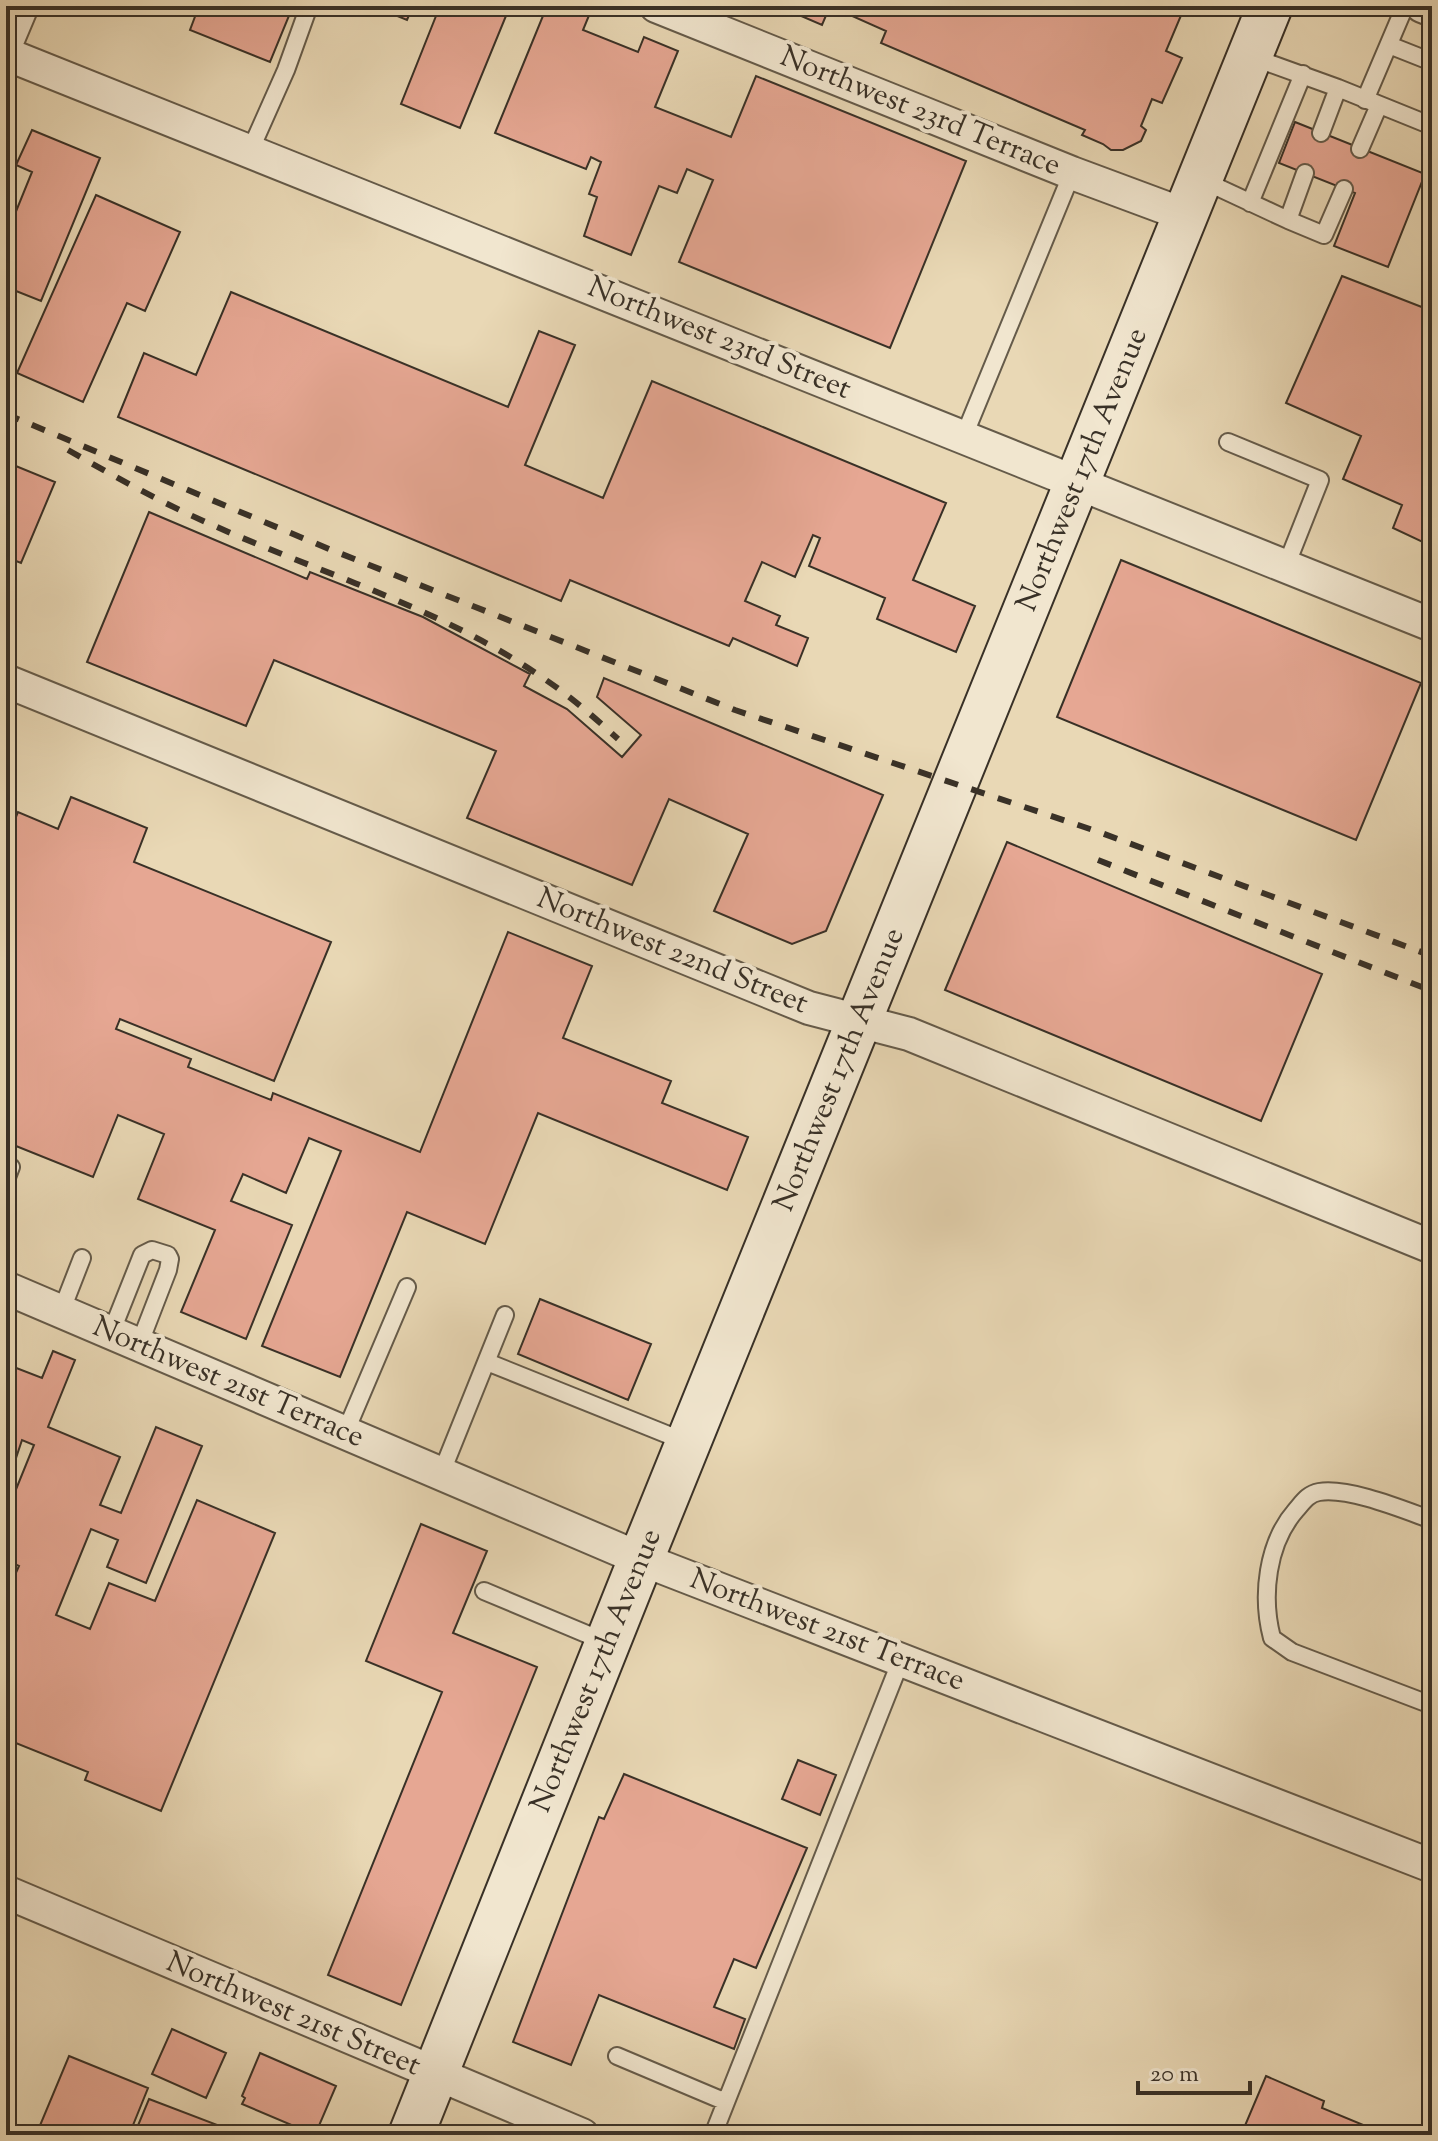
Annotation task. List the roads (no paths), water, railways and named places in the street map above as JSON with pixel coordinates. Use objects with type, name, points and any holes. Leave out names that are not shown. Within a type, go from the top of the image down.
[{"type":"main road","name":"Northwest 17th Avenue","points":[[411,2135],[1270,6]]},
{"type":"street","points":[[6,44],[22,6]]},
{"type":"street","name":"Northwest 23rd Terrace","points":[[656,6],[1072,173],[1193,197]]},
{"type":"street","points":[[1422,6],[1432,10]]},
{"type":"street","name":"Northwest 23rd Street","points":[[6,54],[1432,625]]},
{"type":"street","name":"Northwest 22nd Street","points":[[6,681],[809,1008],[909,1034],[1432,1247]]},
{"type":"street","name":"Northwest 21st Terrace","points":[[6,1288],[641,1559],[1432,1866]]},
{"type":"street","name":"Northwest 21st Street","points":[[6,1892],[582,2135]]},
{"type":"lane","points":[[250,151],[286,70],[309,6]]},
{"type":"lane","points":[[1360,149],[1389,45],[1405,6]]},
{"type":"lane","points":[[1389,45],[1432,62]]},
{"type":"lane","points":[[1250,56],[1432,126]]},
{"type":"lane","points":[[1250,203],[1303,74]]},
{"type":"lane","points":[[1321,133],[1338,88]]},
{"type":"lane","points":[[964,436],[1072,173]]},
{"type":"lane","points":[[1288,220],[1305,173]]},
{"type":"lane","points":[[1193,197],[1250,203],[1324,235],[1344,189]]},
{"type":"lane","points":[[1228,442],[1320,480],[1286,566]]},
{"type":"lane","points":[[152,1250],[168,1255],[168,1270],[125,1339],[142,1255],[152,1250]]},
{"type":"lane","points":[[61,1312],[82,1258]]},
{"type":"lane","points":[[345,1433],[407,1287]]},
{"type":"lane","points":[[441,1474],[505,1315]]},
{"type":"lane","points":[[487,1362],[689,1443]]},
{"type":"lane","points":[[1432,1520],[1385,1503],[1343,1494],[1321,1492],[1307,1496],[1288,1519],[1276,1542],[1267,1593],[1267,1619],[1272,1638],[1292,1652],[1426,1703],[1432,1702]]},
{"type":"lane","points":[[484,1591],[608,1643]]},
{"type":"lane","points":[[713,2135],[901,1660]]},
{"type":"lane","points":[[617,2056],[726,2102]]},
{"type":"railway","points":[[6,414],[329,549],[735,710],[1099,832],[1432,956]]},
{"type":"railway","points":[[68,450],[190,515],[464,631],[553,685],[618,739]]},
{"type":"railway","points":[[1098,860],[1432,991]]}]
